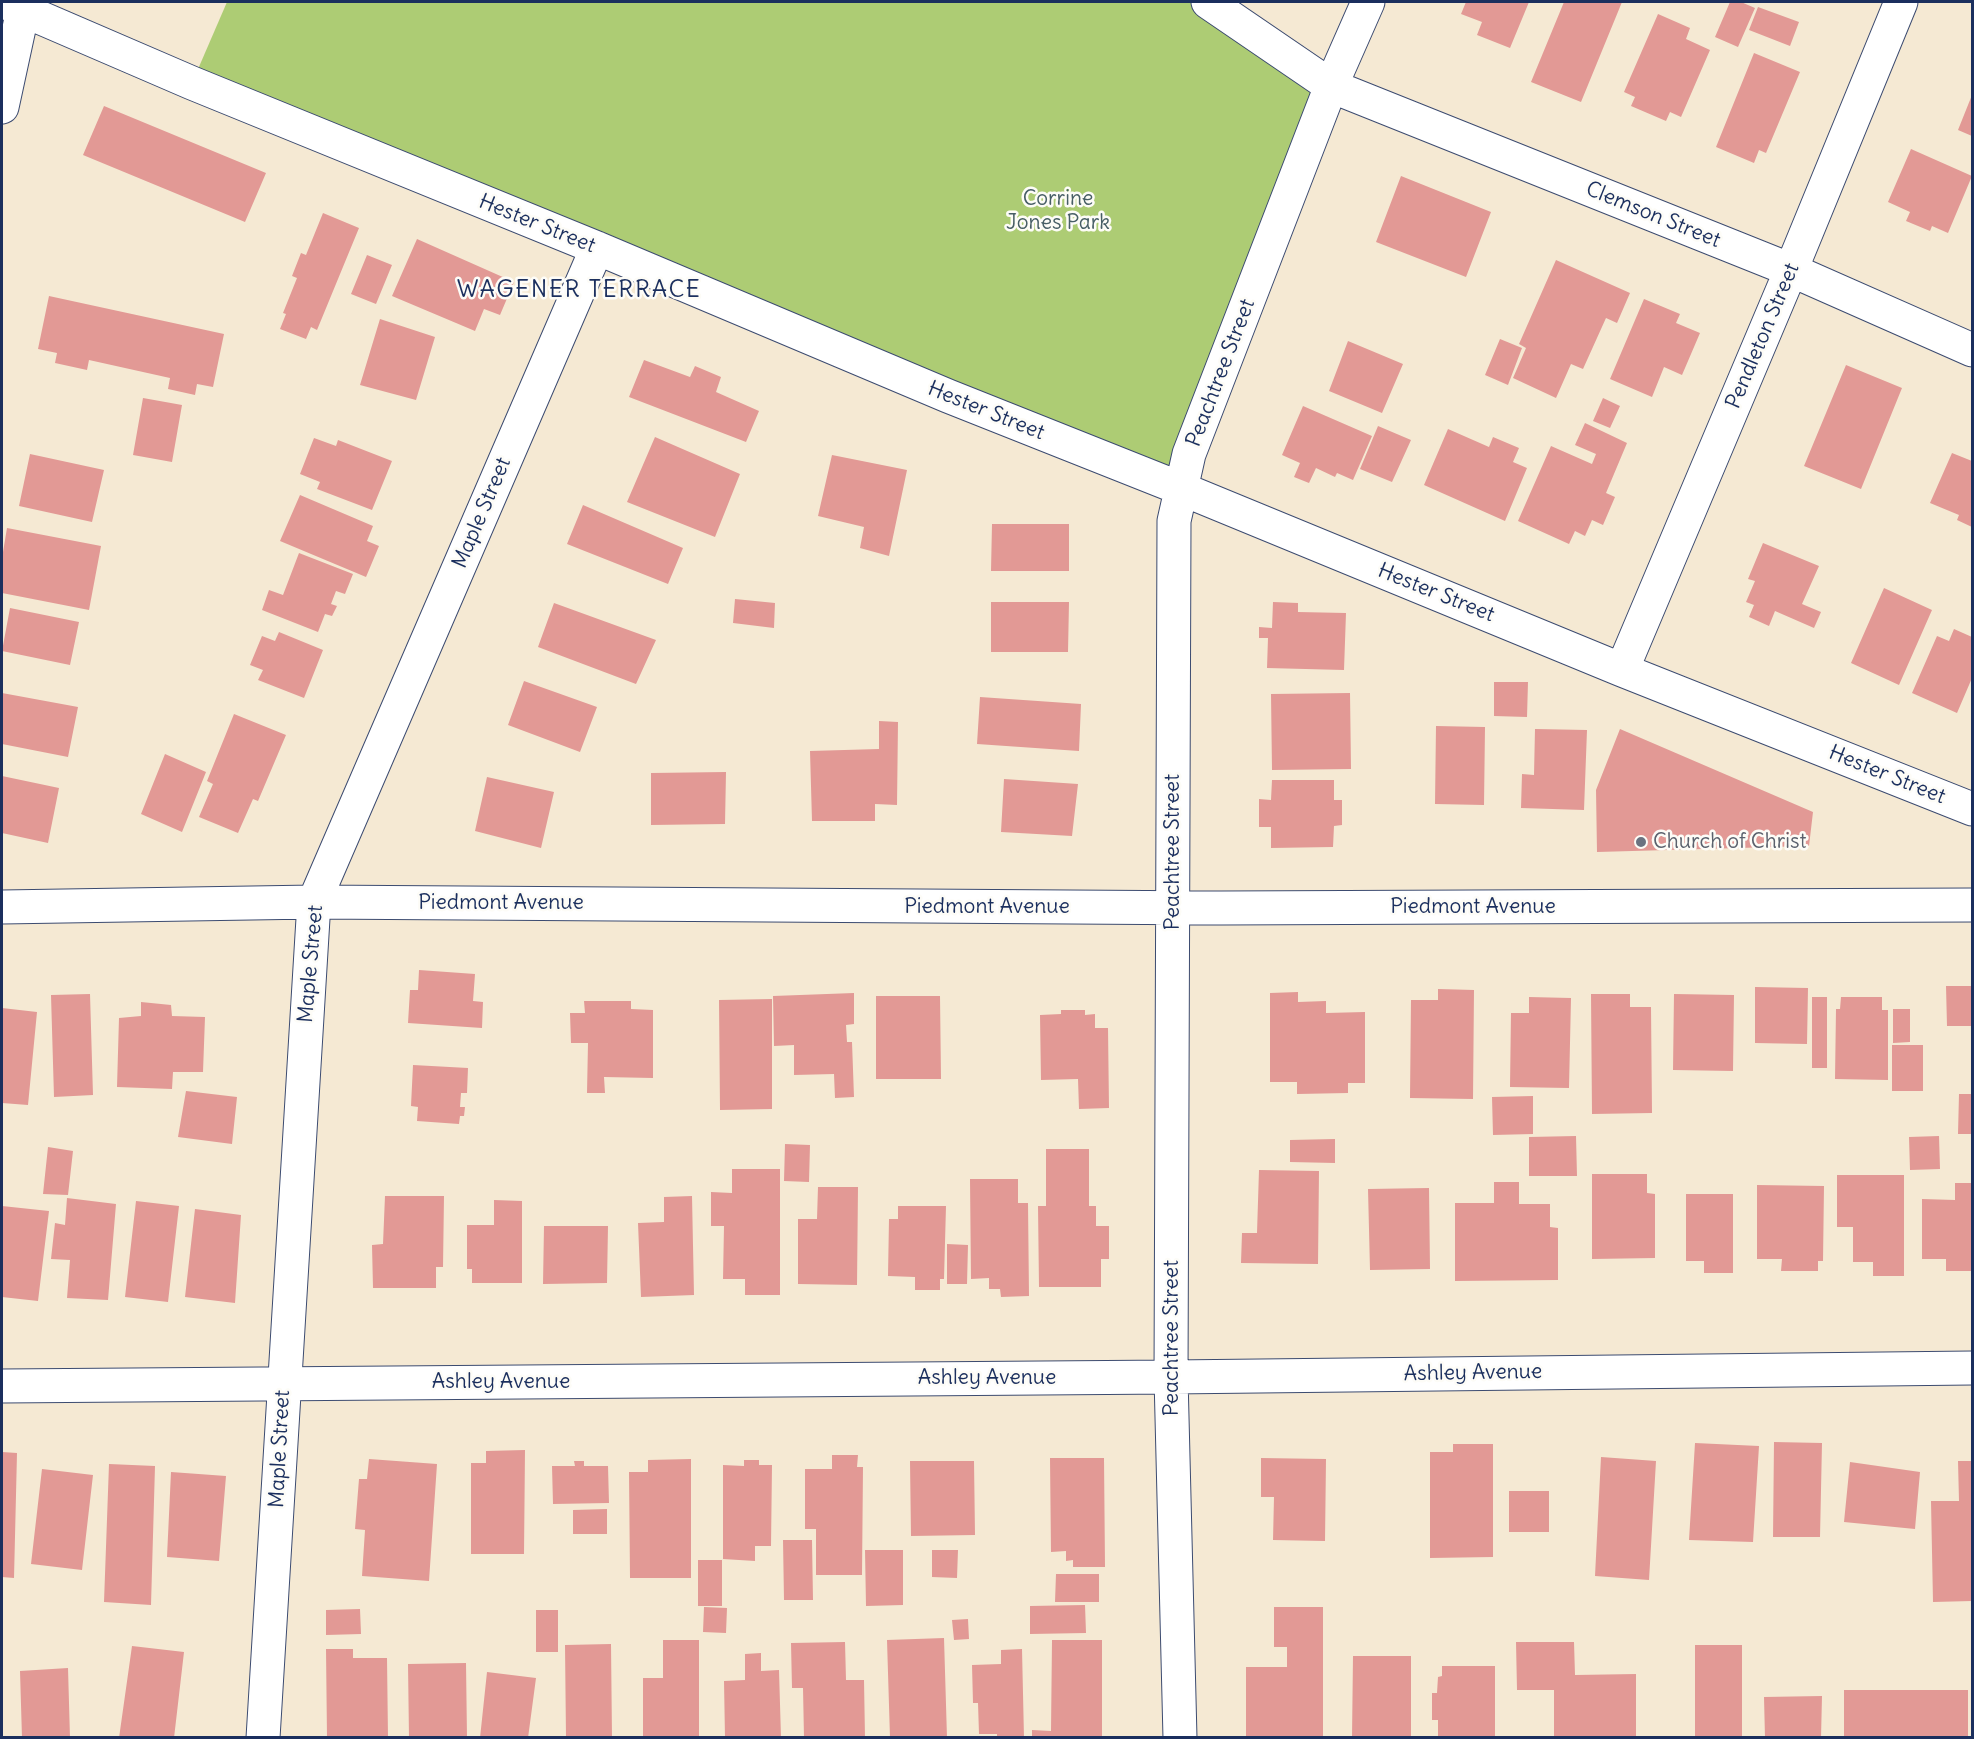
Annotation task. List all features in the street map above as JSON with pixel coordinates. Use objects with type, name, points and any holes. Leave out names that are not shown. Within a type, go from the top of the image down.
[{"type":"street","name":"Clemson Street","points":[[1208,2],[1331,86],[1791,270],[1972,350]]},
{"type":"street","name":"Peachtree Street","points":[[1179,1737],[1171,1377],[1174,521],[1189,454],[1331,86],[1368,2]]},
{"type":"street","name":"Pendleton Street","points":[[1622,670],[1901,2]]},
{"type":"street","points":[[2,107],[13,6]]},
{"type":"street","name":"Hester Street","points":[[13,6],[192,83],[597,248],[948,396],[1182,489],[1622,670],[1972,809]]},
{"type":"street","name":"Maple Street","points":[[263,1737],[314,902],[597,248]]},
{"type":"street","name":"Piedmont Avenue","points":[[2,907],[314,902],[1172,908],[1972,905]]},
{"type":"street","name":"Ashley Avenue","points":[[2,1386],[1972,1368]]},
{"type":"green space","name":"Corrine Jones Park","points":[[227,2],[1207,2],[1331,86],[1182,489],[192,83]]},
{"type":"building","points":[[1466,2],[1529,2],[1510,48],[1477,35],[1482,22],[1461,14]]},
{"type":"building","points":[[1564,2],[1622,2],[1581,102],[1531,82]]},
{"type":"building","points":[[1730,2],[1741,2],[1755,8],[1738,47],[1715,37]]},
{"type":"building","points":[[1758,7],[1799,22],[1790,46],[1749,30]]},
{"type":"building","points":[[1658,14],[1690,28],[1686,39],[1710,50],[1681,117],[1670,112],[1666,121],[1631,106],[1635,97],[1624,92]]},
{"type":"building","points":[[1754,53],[1800,72],[1766,153],[1759,150],[1754,163],[1716,147]]},
{"type":"building","points":[[1972,95],[1972,136],[1958,130]]},
{"type":"building","points":[[104,106],[266,173],[245,222],[83,155]]},
{"type":"building","points":[[1911,149],[1972,176],[1948,233],[1932,226],[1930,231],[1906,221],[1910,212],[1888,202]]},
{"type":"building","points":[[1401,176],[1491,212],[1466,277],[1376,242]]},
{"type":"building","points":[[323,213],[359,228],[317,330],[311,327],[306,339],[280,329],[286,314],[283,313],[297,278],[292,276],[301,253],[306,255]]},
{"type":"building","points":[[417,239],[514,282],[500,315],[484,309],[475,331],[392,296]]},
{"type":"building","points":[[367,255],[392,265],[376,304],[351,294]]},
{"type":"building","points":[[1556,260],[1630,293],[1617,323],[1606,318],[1583,369],[1571,364],[1556,398],[1513,378],[1526,348],[1519,344]]},
{"type":"building","points":[[49,296],[224,334],[213,387],[197,384],[195,395],[168,389],[170,378],[89,360],[87,370],[55,363],[57,353],[38,349]]},
{"type":"building","points":[[1644,299],[1680,314],[1676,323],[1700,333],[1682,375],[1664,367],[1652,397],[1610,379]]},
{"type":"building","points":[[380,319],[435,337],[416,400],[360,385]]},
{"type":"building","points":[[1500,339],[1522,348],[1508,385],[1485,375]]},
{"type":"building","points":[[1348,341],[1403,364],[1382,413],[1329,391]]},
{"type":"building","points":[[644,360],[690,377],[695,366],[721,377],[716,392],[759,411],[746,442],[629,397]]},
{"type":"building","points":[[1846,365],[1902,388],[1861,489],[1804,466]]},
{"type":"building","points":[[143,398],[182,405],[172,462],[133,455]]},
{"type":"building","points":[[1603,398],[1620,406],[1610,428],[1593,421]]},
{"type":"building","points":[[1303,406],[1372,436],[1353,480],[1337,473],[1335,477],[1316,468],[1309,483],[1294,477],[1300,463],[1282,455]]},
{"type":"building","points":[[1585,423],[1627,443],[1606,493],[1615,497],[1603,525],[1592,520],[1585,536],[1575,531],[1569,544],[1518,521],[1551,446],[1592,464],[1596,454],[1575,445]]},
{"type":"building","points":[[1378,426],[1411,440],[1392,482],[1360,469]]},
{"type":"building","points":[[1448,429],[1489,447],[1493,437],[1519,448],[1513,462],[1527,468],[1505,521],[1424,485]]},
{"type":"building","points":[[655,437],[740,474],[715,537],[627,502]]},
{"type":"building","points":[[314,438],[336,446],[338,440],[392,461],[372,510],[317,489],[320,482],[300,474]]},
{"type":"building","points":[[1952,453],[1972,461],[1972,527],[1957,520],[1959,515],[1930,503]]},
{"type":"building","points":[[30,454],[104,470],[92,522],[19,506]]},
{"type":"building","points":[[832,455],[907,470],[889,556],[860,548],[864,527],[818,516]]},
{"type":"building","points":[[300,495],[373,526],[367,541],[379,546],[366,577],[280,541]]},
{"type":"building","points":[[583,505],[683,548],[668,584],[567,544]]},
{"type":"building","points":[[992,524],[1069,524],[1069,571],[991,571]]},
{"type":"building","points":[[7,528],[101,546],[89,610],[2,593],[2,558]]},
{"type":"building","points":[[1763,543],[1819,566],[1802,604],[1821,612],[1814,628],[1775,611],[1769,626],[1749,617],[1754,605],[1746,602],[1755,581],[1748,579]]},
{"type":"building","points":[[299,553],[353,574],[345,594],[336,591],[331,604],[337,606],[332,616],[325,614],[318,632],[262,610],[269,590],[283,595]]},
{"type":"building","points":[[1884,588],[1932,610],[1899,685],[1851,663]]},
{"type":"building","points":[[735,599],[775,603],[774,628],[733,623]]},
{"type":"building","points":[[991,602],[1069,602],[1068,652],[991,652]]},
{"type":"building","points":[[1273,602],[1298,603],[1298,612],[1346,613],[1344,670],[1267,668],[1268,638],[1259,638],[1259,627],[1272,628]]},
{"type":"building","points":[[554,603],[656,640],[636,684],[538,647]]},
{"type":"building","points":[[10,608],[79,622],[70,665],[2,651]]},
{"type":"building","points":[[1954,629],[1972,637],[1972,678],[1957,713],[1912,693],[1937,636],[1949,641]]},
{"type":"building","points":[[279,632],[323,650],[304,698],[258,680],[263,670],[250,665],[262,636],[275,641]]},
{"type":"building","points":[[524,681],[597,707],[580,752],[508,725]]},
{"type":"building","points":[[1494,682],[1528,682],[1527,717],[1494,716]]},
{"type":"building","points":[[2,693],[78,707],[68,757],[2,744]]},
{"type":"building","points":[[1350,693],[1351,769],[1272,770],[1271,694]]},
{"type":"building","points":[[980,697],[1081,704],[1079,751],[977,744]]},
{"type":"building","points":[[234,714],[286,735],[258,801],[253,799],[238,833],[199,817],[213,784],[207,781]]},
{"type":"building","points":[[879,721],[898,722],[897,805],[875,804],[875,821],[812,821],[810,751],[879,749]]},
{"type":"building","points":[[1436,726],[1485,727],[1484,805],[1435,804]]},
{"type":"building","points":[[1535,729],[1587,730],[1584,810],[1521,808],[1522,774],[1534,775]]},
{"type":"building","points":[[1620,729],[1813,812],[1809,846],[1597,852],[1596,790]]},
{"type":"building","points":[[165,754],[206,772],[182,832],[141,814]]},
{"type":"building","points":[[726,772],[725,824],[651,825],[651,773]]},
{"type":"building","points":[[2,776],[59,788],[48,843],[2,833]]},
{"type":"building","points":[[487,777],[554,792],[541,848],[475,831]]},
{"type":"building","points":[[1004,779],[1078,784],[1072,836],[1001,832]]},
{"type":"building","points":[[1272,780],[1334,780],[1334,800],[1342,800],[1342,825],[1334,826],[1333,847],[1271,848],[1271,827],[1259,827],[1259,799],[1271,800]]},
{"type":"building","points":[[419,970],[475,974],[473,1001],[483,1002],[482,1028],[408,1023],[410,990],[418,990]]},
{"type":"building","points":[[1946,986],[1972,986],[1972,1026],[1947,1026]]},
{"type":"building","points":[[1755,987],[1808,988],[1807,1044],[1755,1043]]},
{"type":"building","points":[[1438,989],[1474,990],[1473,1099],[1410,1098],[1411,1000],[1438,1000]]},
{"type":"building","points":[[1298,992],[1298,1002],[1326,1001],[1326,1013],[1365,1012],[1365,1083],[1348,1083],[1348,1093],[1297,1094],[1297,1082],[1270,1082],[1270,993]]},
{"type":"building","points":[[854,993],[854,1024],[846,1025],[847,1042],[852,1042],[854,1097],[835,1098],[834,1074],[794,1075],[794,1045],[774,1046],[773,996]]},
{"type":"building","points":[[90,994],[93,1095],[54,1097],[51,995]]},
{"type":"building","points":[[1591,994],[1630,994],[1630,1007],[1651,1007],[1652,1113],[1592,1114]]},
{"type":"building","points":[[1674,994],[1734,995],[1733,1071],[1673,1070]]},
{"type":"building","points":[[876,996],[940,996],[941,1079],[876,1079]]},
{"type":"building","points":[[1529,997],[1571,998],[1569,1088],[1510,1087],[1511,1013],[1529,1013]]},
{"type":"building","points":[[1812,997],[1827,997],[1827,1068],[1812,1068]]},
{"type":"building","points":[[1841,997],[1882,997],[1882,1010],[1888,1010],[1888,1080],[1835,1079],[1836,1009],[1840,1009]]},
{"type":"building","points":[[772,999],[772,1109],[720,1110],[719,1000]]},
{"type":"building","points":[[584,1001],[631,1001],[631,1009],[653,1010],[653,1078],[604,1077],[605,1093],[587,1093],[588,1043],[571,1043],[570,1013],[585,1013]]},
{"type":"building","points":[[141,1002],[171,1005],[172,1016],[205,1017],[203,1072],[173,1072],[172,1089],[117,1087],[119,1018],[141,1016]]},
{"type":"building","points":[[2,1008],[37,1012],[28,1105],[2,1103]]},
{"type":"building","points":[[1893,1009],[1910,1009],[1910,1042],[1893,1043]]},
{"type":"building","points":[[1061,1010],[1085,1010],[1085,1015],[1095,1014],[1095,1028],[1108,1028],[1109,1108],[1079,1109],[1078,1079],[1041,1080],[1040,1015],[1061,1014]]},
{"type":"building","points":[[1892,1045],[1923,1045],[1923,1091],[1892,1091]]},
{"type":"building","points":[[413,1065],[468,1068],[467,1093],[461,1093],[460,1107],[465,1107],[464,1116],[460,1116],[459,1124],[417,1121],[418,1107],[411,1106]]},
{"type":"building","points":[[186,1091],[237,1097],[232,1144],[178,1137]]},
{"type":"building","points":[[1959,1094],[1972,1094],[1972,1134],[1958,1134]]},
{"type":"building","points":[[1533,1096],[1533,1134],[1493,1135],[1492,1097]]},
{"type":"building","points":[[1576,1136],[1577,1176],[1529,1176],[1529,1137]]},
{"type":"building","points":[[1939,1136],[1940,1169],[1910,1170],[1909,1137]]},
{"type":"building","points":[[1335,1139],[1335,1163],[1290,1162],[1290,1140]]},
{"type":"building","points":[[785,1144],[810,1145],[809,1182],[784,1181]]},
{"type":"building","points":[[48,1147],[73,1151],[68,1195],[43,1194]]},
{"type":"building","points":[[1046,1149],[1089,1149],[1089,1206],[1096,1206],[1096,1226],[1109,1226],[1109,1259],[1101,1259],[1101,1287],[1039,1287],[1038,1206],[1046,1206]]},
{"type":"building","points":[[732,1169],[780,1169],[780,1295],[745,1295],[745,1279],[723,1279],[724,1226],[711,1226],[711,1192],[732,1193]]},
{"type":"building","points":[[1259,1170],[1319,1171],[1318,1264],[1241,1263],[1242,1233],[1257,1233]]},
{"type":"building","points":[[1592,1174],[1647,1174],[1647,1193],[1655,1194],[1655,1258],[1592,1259]]},
{"type":"building","points":[[1837,1175],[1904,1175],[1904,1276],[1873,1276],[1873,1262],[1853,1262],[1853,1227],[1837,1227]]},
{"type":"building","points":[[970,1179],[1018,1179],[1018,1203],[1028,1203],[1029,1296],[1001,1297],[1000,1289],[989,1289],[989,1278],[971,1279]]},
{"type":"building","points":[[1494,1182],[1519,1182],[1519,1204],[1550,1204],[1550,1227],[1558,1228],[1558,1280],[1455,1281],[1455,1203],[1494,1203]]},
{"type":"building","points":[[1955,1183],[1972,1183],[1972,1271],[1946,1271],[1946,1259],[1922,1259],[1922,1199],[1955,1200]]},
{"type":"building","points":[[1757,1185],[1824,1186],[1823,1261],[1818,1261],[1818,1271],[1781,1271],[1782,1259],[1757,1259]]},
{"type":"building","points":[[818,1187],[858,1187],[857,1285],[798,1284],[798,1219],[817,1219]]},
{"type":"building","points":[[1429,1188],[1430,1269],[1370,1270],[1368,1189]]},
{"type":"building","points":[[1686,1194],[1733,1194],[1733,1273],[1704,1273],[1704,1261],[1686,1261]]},
{"type":"building","points":[[385,1196],[444,1196],[443,1267],[436,1267],[436,1288],[373,1288],[372,1245],[383,1244]]},
{"type":"building","points":[[692,1196],[694,1295],[641,1297],[638,1223],[664,1222],[664,1197]]},
{"type":"building","points":[[67,1198],[116,1204],[108,1300],[67,1298],[70,1260],[51,1259],[55,1223],[65,1225]]},
{"type":"building","points":[[494,1200],[522,1201],[522,1283],[472,1283],[472,1269],[467,1269],[467,1225],[494,1225]]},
{"type":"building","points":[[136,1201],[179,1206],[168,1302],[125,1297]]},
{"type":"building","points":[[2,1206],[49,1211],[38,1301],[2,1297]]},
{"type":"building","points":[[898,1206],[946,1206],[944,1279],[940,1279],[940,1290],[915,1290],[915,1277],[888,1276],[889,1219],[898,1219]]},
{"type":"building","points":[[195,1209],[241,1215],[235,1303],[185,1297]]},
{"type":"building","points":[[544,1226],[608,1226],[607,1283],[543,1284]]},
{"type":"building","points":[[947,1244],[968,1245],[967,1284],[947,1284]]},
{"type":"building","points":[[1774,1442],[1822,1443],[1820,1537],[1773,1537]]},
{"type":"building","points":[[1695,1443],[1759,1446],[1753,1542],[1689,1540]]},
{"type":"building","points":[[1453,1444],[1493,1444],[1493,1557],[1430,1558],[1430,1452],[1453,1452]]},
{"type":"building","points":[[525,1450],[524,1554],[471,1554],[471,1463],[486,1463],[486,1451]]},
{"type":"building","points":[[2,1452],[17,1453],[14,1578],[2,1577]]},
{"type":"building","points":[[832,1455],[858,1455],[857,1467],[863,1467],[862,1575],[816,1575],[816,1529],[805,1529],[805,1469],[832,1469]]},
{"type":"building","points":[[1601,1457],[1656,1461],[1649,1580],[1595,1576]]},
{"type":"building","points":[[1050,1458],[1104,1458],[1105,1567],[1073,1567],[1073,1560],[1066,1561],[1066,1551],[1051,1552]]},
{"type":"building","points":[[1261,1458],[1326,1459],[1325,1541],[1273,1540],[1274,1497],[1261,1497]]},
{"type":"building","points":[[369,1459],[437,1464],[429,1581],[362,1576],[365,1530],[355,1529],[359,1479],[367,1479]]},
{"type":"building","points":[[691,1459],[691,1578],[630,1578],[629,1472],[648,1472],[648,1460]]},
{"type":"building","points":[[744,1460],[759,1460],[759,1465],[772,1465],[771,1546],[755,1546],[755,1561],[723,1559],[723,1465],[744,1466]]},
{"type":"building","points":[[574,1461],[584,1461],[584,1466],[608,1466],[609,1503],[553,1504],[552,1466],[575,1466]]},
{"type":"building","points":[[910,1461],[974,1461],[975,1535],[911,1536]]},
{"type":"building","points":[[1958,1461],[1972,1461],[1972,1601],[1933,1602],[1931,1501],[1959,1501]]},
{"type":"building","points":[[1850,1462],[1920,1472],[1915,1529],[1844,1522]]},
{"type":"building","points":[[109,1464],[155,1466],[151,1605],[104,1602]]},
{"type":"building","points":[[42,1469],[93,1475],[82,1570],[31,1564]]},
{"type":"building","points":[[171,1472],[226,1476],[219,1561],[167,1557]]},
{"type":"building","points":[[1509,1491],[1549,1491],[1549,1532],[1509,1532]]},
{"type":"building","points":[[607,1509],[607,1534],[573,1534],[573,1510]]},
{"type":"building","points":[[783,1540],[812,1540],[813,1600],[784,1600]]},
{"type":"building","points":[[865,1550],[903,1550],[903,1605],[866,1606]]},
{"type":"building","points":[[932,1550],[958,1550],[957,1578],[932,1577]]},
{"type":"building","points":[[698,1560],[722,1560],[722,1606],[698,1606]]},
{"type":"building","points":[[1056,1574],[1099,1574],[1099,1602],[1055,1602]]},
{"type":"building","points":[[1085,1605],[1086,1633],[1030,1634],[1030,1606]]},
{"type":"building","points":[[704,1607],[727,1608],[726,1633],[703,1632]]},
{"type":"building","points":[[1274,1607],[1323,1607],[1323,1736],[1246,1738],[1246,1667],[1287,1667],[1287,1647],[1274,1647]]},
{"type":"building","points":[[360,1609],[361,1634],[326,1635],[326,1610]]},
{"type":"building","points":[[536,1610],[558,1610],[558,1652],[536,1652]]},
{"type":"building","points":[[968,1619],[969,1639],[954,1640],[952,1620]]},
{"type":"building","points":[[944,1638],[947,1738],[890,1738],[887,1640]]},
{"type":"building","points":[[663,1640],[699,1640],[699,1738],[643,1738],[643,1678],[663,1678]]},
{"type":"building","points":[[1052,1640],[1102,1640],[1102,1738],[1032,1738],[1032,1730],[1051,1731]]},
{"type":"building","points":[[845,1642],[846,1680],[864,1680],[865,1738],[804,1738],[803,1688],[792,1688],[791,1643]]},
{"type":"building","points":[[1516,1642],[1574,1642],[1575,1675],[1636,1674],[1636,1738],[1554,1738],[1554,1690],[1517,1690]]},
{"type":"building","points":[[611,1644],[612,1738],[566,1738],[565,1645]]},
{"type":"building","points":[[1695,1645],[1742,1645],[1742,1738],[1695,1738]]},
{"type":"building","points":[[132,1646],[184,1652],[174,1738],[119,1738]]},
{"type":"building","points":[[326,1649],[353,1649],[353,1658],[387,1658],[388,1738],[327,1738]]},
{"type":"building","points":[[1022,1649],[1024,1738],[997,1738],[997,1734],[979,1734],[978,1703],[973,1703],[972,1665],[1001,1664],[1001,1650]]},
{"type":"building","points":[[761,1653],[761,1671],[779,1670],[781,1738],[725,1738],[724,1681],[745,1680],[745,1654]]},
{"type":"building","points":[[1353,1656],[1411,1656],[1411,1738],[1352,1738]]},
{"type":"building","points":[[466,1663],[467,1738],[409,1738],[408,1664]]},
{"type":"building","points":[[1442,1666],[1495,1666],[1495,1738],[1438,1738],[1438,1720],[1432,1720],[1432,1693],[1437,1693],[1438,1677],[1442,1676]]},
{"type":"building","points":[[68,1668],[70,1738],[22,1738],[20,1671]]},
{"type":"building","points":[[487,1672],[536,1678],[528,1738],[480,1738]]},
{"type":"building","points":[[1844,1690],[1968,1690],[1968,1738],[1844,1738]]},
{"type":"building","points":[[1822,1696],[1821,1738],[1765,1738],[1764,1697]]},
{"type":"place","name":"Church of Christ","points":[[1641,842]]},
{"type":"district","name":"WAGENER TERRACE","points":[[579,290]]}]
